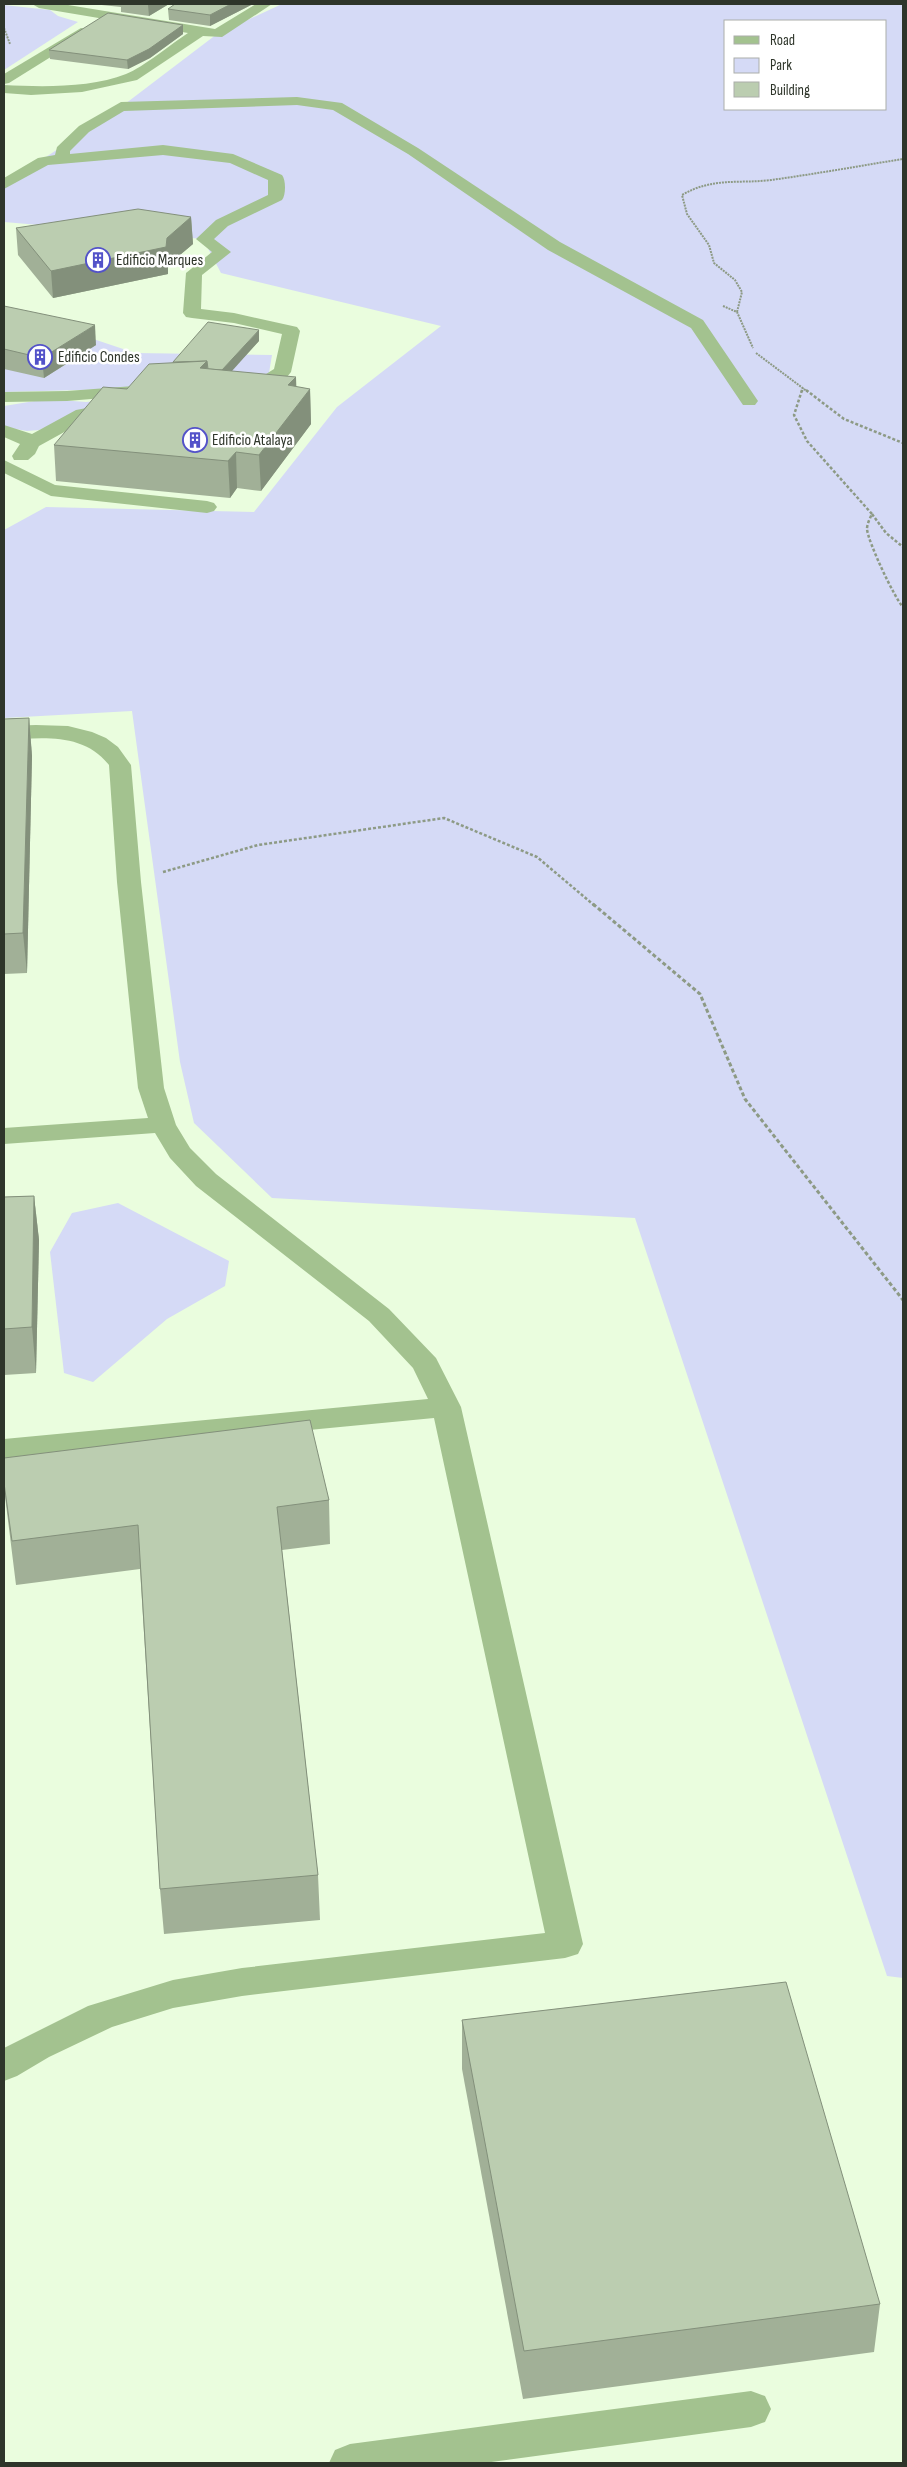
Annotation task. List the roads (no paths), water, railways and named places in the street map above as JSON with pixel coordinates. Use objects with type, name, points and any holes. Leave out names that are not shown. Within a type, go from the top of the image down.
[{"type":"street","points":[[39,4],[66,5],[105,16],[217,34],[266,4]]},
{"type":"street","points":[[151,23],[166,14]]},
{"type":"street","points":[[4,80],[105,16]]},
{"type":"street","points":[[4,89],[31,91],[82,88],[132,77],[199,32]]},
{"type":"street","points":[[63,159],[62,150],[84,129],[121,107],[297,101],[337,106],[412,151],[554,246],[697,324],[749,401]]},
{"type":"street","points":[[4,184],[44,161],[163,150],[233,159],[276,178],[276,197],[222,224],[204,239],[222,252],[194,273],[192,313],[234,318],[291,331],[282,372],[259,386],[230,396],[252,403]]},
{"type":"street","points":[[4,397],[149,396],[84,414],[30,443],[25,454],[4,465]]},
{"type":"street","points":[[4,431],[24,437],[30,443]]},
{"type":"street","points":[[4,465],[51,490],[207,507]]},
{"type":"street","points":[[4,733],[63,732],[99,742],[112,752],[120,765],[129,882],[151,1088],[163,1125],[179,1152],[206,1180],[379,1315],[426,1364],[446,1407],[565,1944],[242,1982],[173,1994],[101,2016],[36,2047],[4,2066]]},
{"type":"street","points":[[4,1136],[163,1125]]},
{"type":"street","points":[[4,1449],[446,1407]]},
{"type":"street","points":[[350,2463],[751,2409]]},
{"type":"place","name":"Edificio Marques","points":[[98,260]]},
{"type":"place","name":"Edificio Condes","points":[[40,357]]},
{"type":"place","name":"Edificio Atalaya","points":[[195,440]]}]
